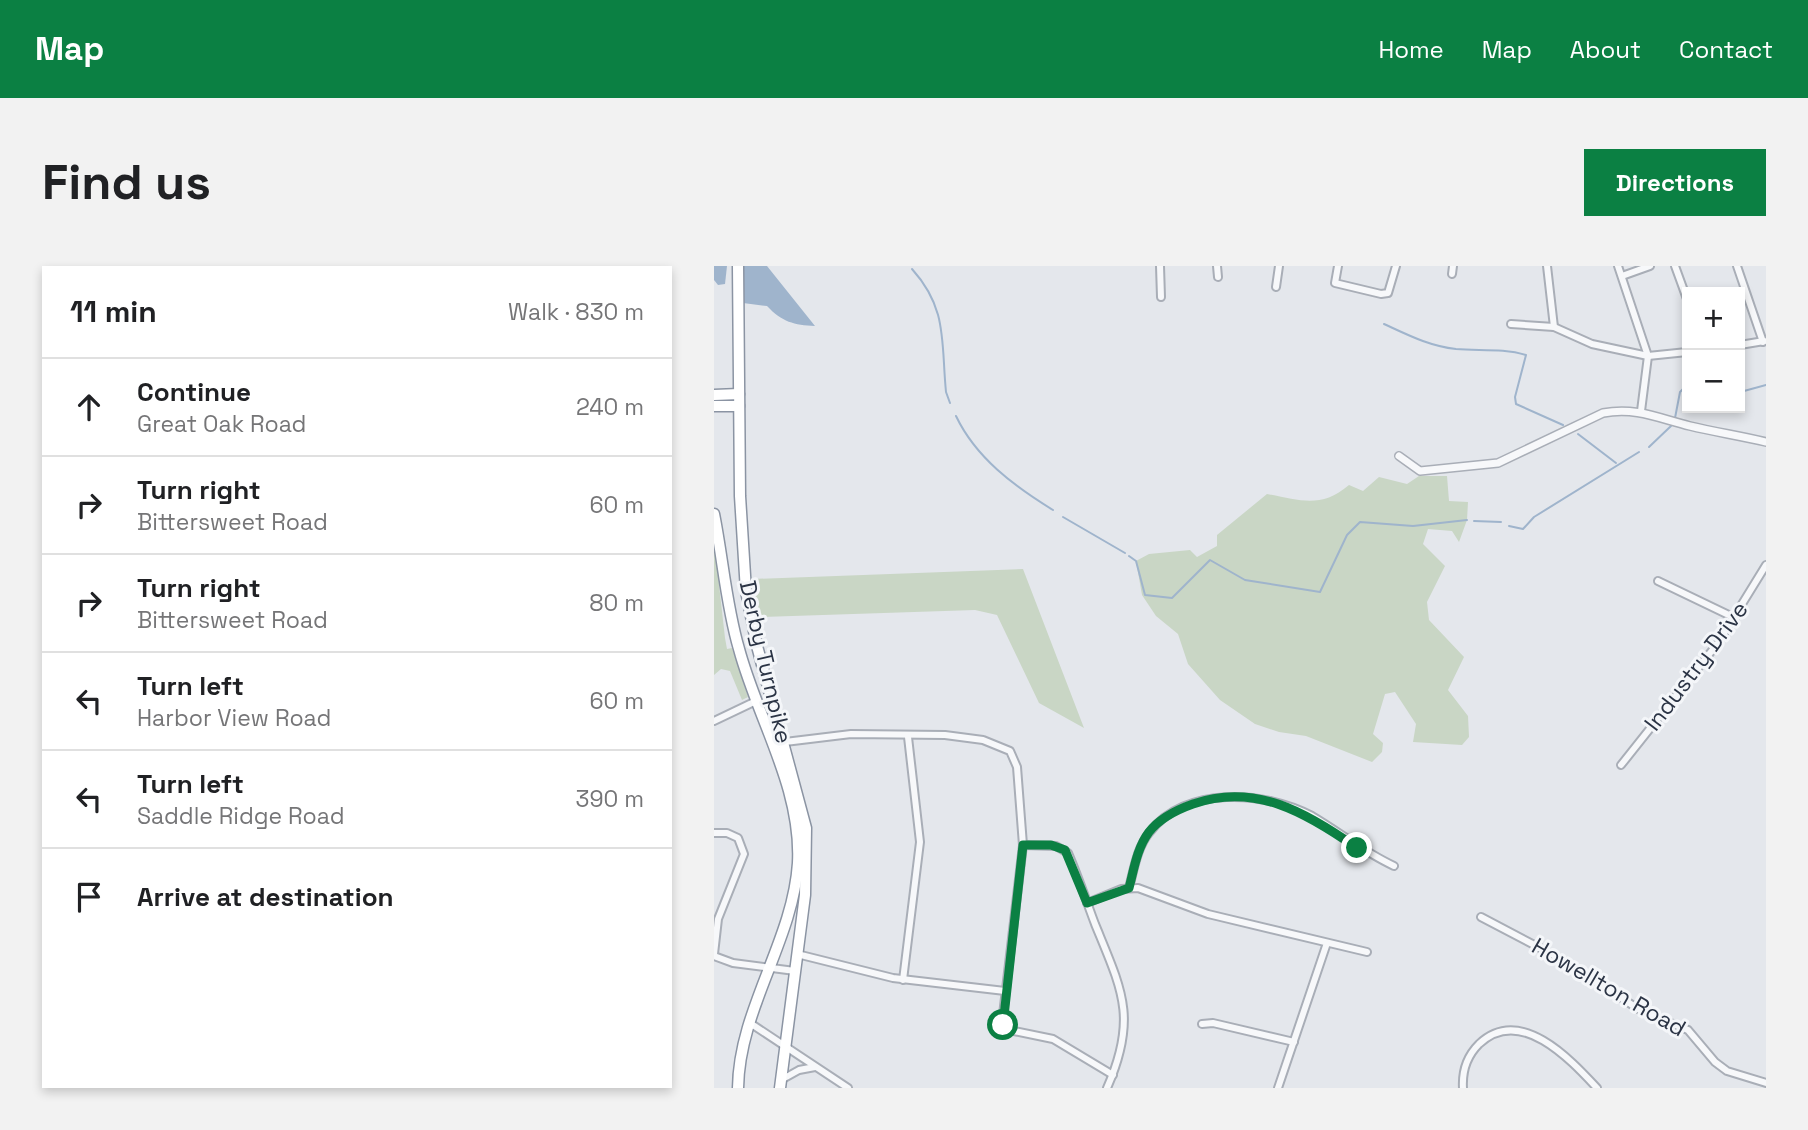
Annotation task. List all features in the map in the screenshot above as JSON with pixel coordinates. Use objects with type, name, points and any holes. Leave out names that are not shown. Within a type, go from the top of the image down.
[{"type":"highway","name":"Derby Turnpike","points":[[738,266],[738,400],[746,591],[760,657],[806,828],[807,873],[781,1084]]},
{"type":"highway","points":[[714,395],[738,400]]},
{"type":"highway","points":[[714,406],[738,400]]},
{"type":"highway","name":"Derby Turnpike","points":[[714,513],[729,612],[756,701],[782,768],[798,832],[795,890],[750,1023],[741,1055],[738,1088]]},
{"type":"street","points":[[1160,266],[1161,297]]},
{"type":"street","points":[[1217,266],[1218,277]]},
{"type":"street","points":[[1276,287],[1279,266]]},
{"type":"street","points":[[1338,266],[1335,283],[1388,293],[1395,266]]},
{"type":"street","points":[[1451,274],[1453,266]]},
{"type":"street","points":[[1547,266],[1554,327]]},
{"type":"street","points":[[1618,266],[1648,356],[1641,411]]},
{"type":"street","points":[[1622,276],[1650,266]]},
{"type":"street","points":[[1675,266],[1683,287]]},
{"type":"street","points":[[1737,266],[1764,341],[1745,344]]},
{"type":"street","points":[[1511,324],[1554,327],[1592,344],[1648,356],[1682,353]]},
{"type":"street","points":[[1399,456],[1420,471],[1488,465],[1603,413],[1641,411],[1688,426],[1766,442]]},
{"type":"street","name":"Industry Drive","points":[[1621,765],[1735,618],[1766,565]]},
{"type":"street","points":[[1658,581],[1735,618]]},
{"type":"street","points":[[714,721],[756,701]]},
{"type":"street","points":[[785,742],[851,734],[964,737],[1004,747],[1017,763],[1023,845],[1002,1021],[1006,1028],[1049,1037],[1113,1075]]},
{"type":"street","points":[[904,980],[919,842],[908,737]]},
{"type":"street","points":[[1129,888],[1139,850],[1161,819],[1203,801],[1233,796],[1277,802],[1312,816],[1362,851],[1394,866]]},
{"type":"street","points":[[714,833],[727,833],[738,838],[744,854],[718,919],[714,955],[733,963],[795,971]]},
{"type":"street","points":[[1023,845],[1051,845],[1065,850],[1124,1003],[1124,1046],[1107,1088]]},
{"type":"street","points":[[1087,903],[1129,888],[1208,915],[1367,952]]},
{"type":"street","name":"Howellton Road","points":[[1481,917],[1563,960],[1643,1012],[1688,1030],[1715,1062],[1727,1071],[1763,1084]]},
{"type":"street","points":[[1278,1088],[1327,943]]},
{"type":"street","points":[[797,954],[904,980],[1006,991]]},
{"type":"street","points":[[750,1023],[848,1088]]},
{"type":"street","points":[[1202,1024],[1213,1023],[1294,1042]]},
{"type":"street","points":[[1463,1088],[1465,1065],[1481,1042],[1498,1034],[1520,1030],[1544,1040],[1597,1088]]},
{"type":"street","points":[[781,1084],[799,1070],[815,1066]]},
{"type":"green space","points":[[1419,476],[1447,476],[1449,501],[1468,502],[1467,520],[1459,542],[1452,531],[1428,529],[1423,544],[1445,566],[1427,602],[1429,620],[1464,657],[1448,690],[1468,716],[1469,737],[1462,745],[1413,742],[1416,724],[1395,692],[1385,694],[1373,734],[1383,743],[1382,752],[1372,762],[1306,736],[1279,732],[1255,724],[1220,700],[1188,664],[1178,634],[1156,616],[1142,595],[1136,561],[1149,554],[1190,550],[1197,557],[1217,546],[1217,535],[1267,494],[1300,500],[1319,500],[1339,493],[1349,485],[1363,491],[1379,477],[1407,484]]},
{"type":"green space","points":[[714,540],[727,649],[732,648],[748,697],[742,700],[730,671],[721,669],[714,675]]},
{"type":"green space","points":[[1023,569],[1084,728],[1039,703],[997,615],[975,610],[759,617],[752,579]]},
{"type":"water","points":[[714,266],[727,266],[725,284],[718,285],[714,280]]},
{"type":"water","points":[[743,266],[767,266],[815,326],[789,322],[767,306],[743,303]]},
{"type":"waterway","points":[[912,269],[924,284],[937,312],[943,342],[946,392],[950,403]]},
{"type":"waterway","points":[[1384,324],[1419,340],[1446,348],[1526,355],[1515,397],[1516,404],[1563,425]]},
{"type":"waterway","points":[[1745,391],[1766,385]]},
{"type":"waterway","points":[[1675,418],[1682,390]]},
{"type":"waterway","points":[[956,416],[974,445],[997,470],[1053,510]]},
{"type":"waterway","points":[[1649,447],[1671,426]]},
{"type":"waterway","points":[[1578,434],[1616,463]]},
{"type":"waterway","points":[[1509,526],[1523,529],[1534,517],[1639,452]]},
{"type":"waterway","points":[[1063,517],[1125,553]]},
{"type":"waterway","points":[[1129,556],[1136,561],[1145,595],[1172,598],[1210,560],[1245,580],[1320,592],[1347,535],[1360,522],[1413,526],[1467,520]]},
{"type":"waterway","points":[[1474,521],[1501,522]]},
{"type":"route","points":[[1003,1025],[1021,883],[1023,845],[1051,845],[1065,850],[1087,903],[1129,888],[1139,850],[1148,833],[1161,819],[1181,808],[1203,801],[1233,796],[1277,802],[1312,816],[1357,848]]}]
